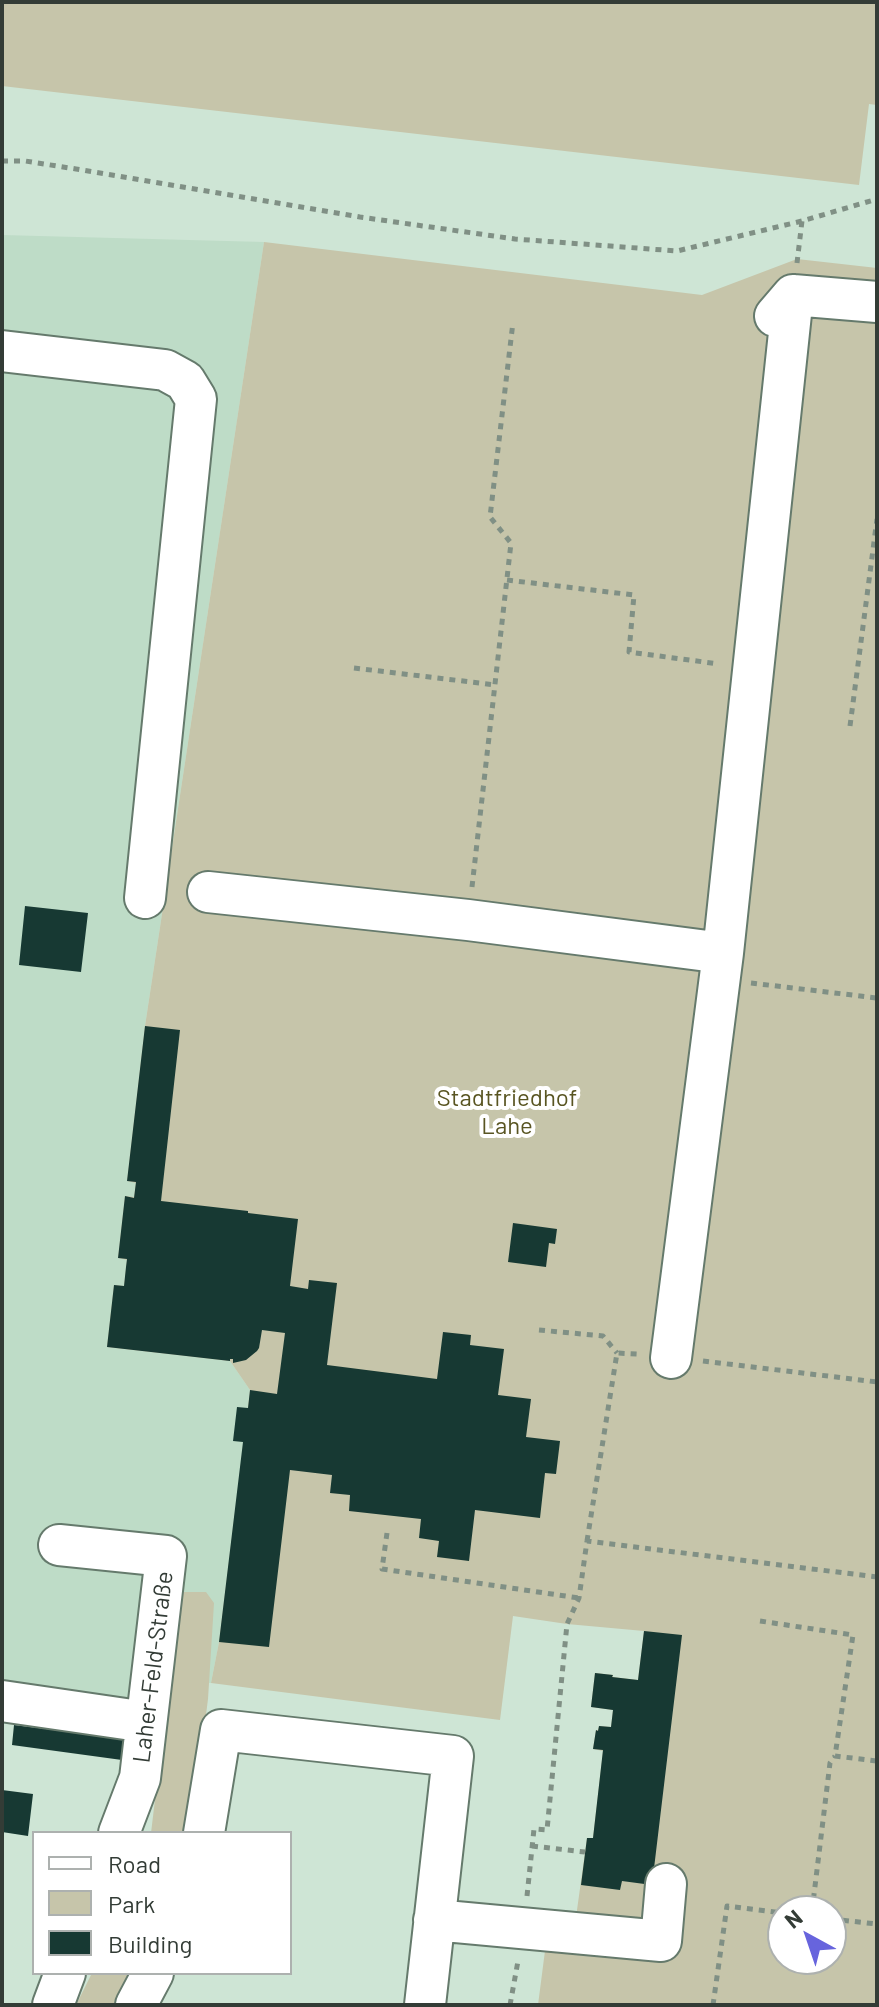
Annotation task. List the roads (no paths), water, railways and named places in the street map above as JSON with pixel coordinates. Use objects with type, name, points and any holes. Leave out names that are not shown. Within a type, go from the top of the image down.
[{"type":"street","points":[[671,1358],[721,966],[753,668],[781,308],[877,302]]},
{"type":"street","points":[[2,351],[165,370],[185,381],[196,399],[145,898]]},
{"type":"street","points":[[208,892],[468,920],[721,966]]},
{"type":"street","name":"Laher-Feld-Straße","points":[[59,1545],[166,1556],[140,1778],[120,1831]]},
{"type":"street","points":[[2,1701],[146,1722]]},
{"type":"street","points":[[204,1831],[221,1730],[453,1756],[425,2005]]},
{"type":"street","points":[[434,1920],[661,1941],[666,1884]]},
{"type":"street","points":[[53,2005],[64,1975]]},
{"type":"street","points":[[136,2005],[152,1975]]},
{"type":"park label","name":"Stadtfriedhof Lahe","points":[[507,1112]]}]
